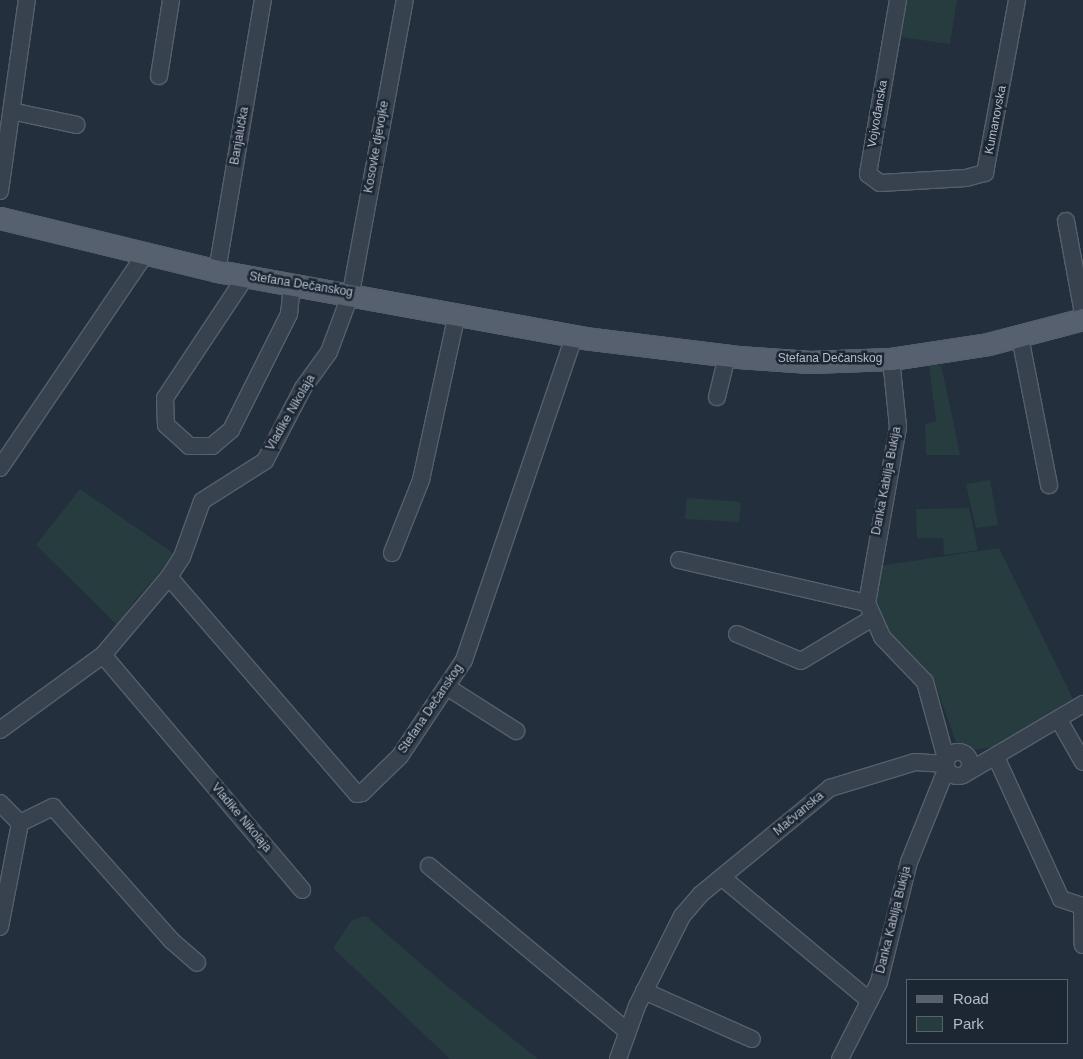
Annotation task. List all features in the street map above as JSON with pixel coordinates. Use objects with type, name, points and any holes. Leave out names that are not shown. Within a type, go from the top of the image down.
[{"type":"main road","name":"Stefana Dečanskog","points":[[0,218],[144,255],[217,271],[351,293],[574,336],[727,356],[810,362],[892,359],[1020,337],[1083,319]]},
{"type":"street","points":[[0,191],[27,0]]},
{"type":"street","points":[[159,76],[171,0]]},
{"type":"street","name":"Banjalučka","points":[[217,271],[263,0]]},
{"type":"street","name":"Kosovke djevojke","points":[[351,293],[405,0]]},
{"type":"street","name":"Vojvođanska","points":[[898,0],[868,174],[880,183],[918,182]]},
{"type":"street","name":"Kumanovska","points":[[918,182],[985,173],[1017,0]]},
{"type":"street","points":[[12,111],[77,124]]},
{"type":"street","points":[[1066,221],[1083,314]]},
{"type":"street","points":[[0,468],[144,255]]},
{"type":"street","points":[[246,276],[165,398],[166,425],[189,446],[212,446],[231,430],[289,314],[292,284]]},
{"type":"street","name":"Vladike Nikolaja","points":[[0,730],[103,655],[169,577],[182,557],[202,501],[265,461],[303,388],[329,352],[351,293]]},
{"type":"street","points":[[392,554],[421,480],[457,314]]},
{"type":"street","name":"Stefana Dečanskog","points":[[169,577],[357,794],[400,756],[464,660],[574,336]]},
{"type":"street","points":[[1020,337],[1049,485]]},
{"type":"street","points":[[717,397],[727,356]]},
{"type":"street","name":"Danka Kabilja Bukija","points":[[840,1059],[870,1001],[893,932],[909,862],[933,806],[956,764],[948,743],[938,725],[925,682],[882,637],[871,619],[867,603],[898,427],[892,359]]},
{"type":"street","points":[[679,560],[867,603]]},
{"type":"street","points":[[737,634],[801,661],[871,619]]},
{"type":"street","name":"Vladike Nikolaja","points":[[103,655],[302,890]]},
{"type":"street","points":[[447,687],[516,731]]},
{"type":"street","points":[[915,762],[956,764],[1001,755],[1083,704]]},
{"type":"street","points":[[1059,720],[1083,762]]},
{"type":"street","points":[[915,762],[931,748],[938,725]]},
{"type":"street","points":[[1001,755],[1061,899],[1082,906],[1083,945]]},
{"type":"street","name":"Mačvanska","points":[[618,1059],[626,1031],[682,916],[830,788],[915,762]]},
{"type":"street","points":[[0,803],[20,823]]},
{"type":"street","points":[[20,823],[53,807],[172,941],[197,963]]},
{"type":"street","points":[[0,927],[20,823]]},
{"type":"street","points":[[429,866],[626,1031]]},
{"type":"street","points":[[724,879],[870,1001]]},
{"type":"street","points":[[644,991],[752,1039]]},
{"type":"green space","points":[[906,0],[957,0],[950,44],[900,37]]},
{"type":"green space","points":[[941,365],[960,455],[926,455],[925,424],[936,421],[929,366]]},
{"type":"green space","points":[[990,480],[998,525],[976,528],[966,484]]},
{"type":"green space","points":[[80,489],[176,555],[134,601],[118,626],[36,545]]},
{"type":"green space","points":[[687,498],[741,502],[739,522],[685,519]]},
{"type":"green space","points":[[969,508],[978,550],[944,555],[943,538],[917,538],[916,509]]},
{"type":"green space","points":[[999,548],[1074,701],[1001,746],[974,750],[956,742],[933,678],[888,631],[876,599],[879,566]]},
{"type":"green space","points":[[366,916],[443,983],[538,1059],[450,1059],[333,948],[352,920]]}]
